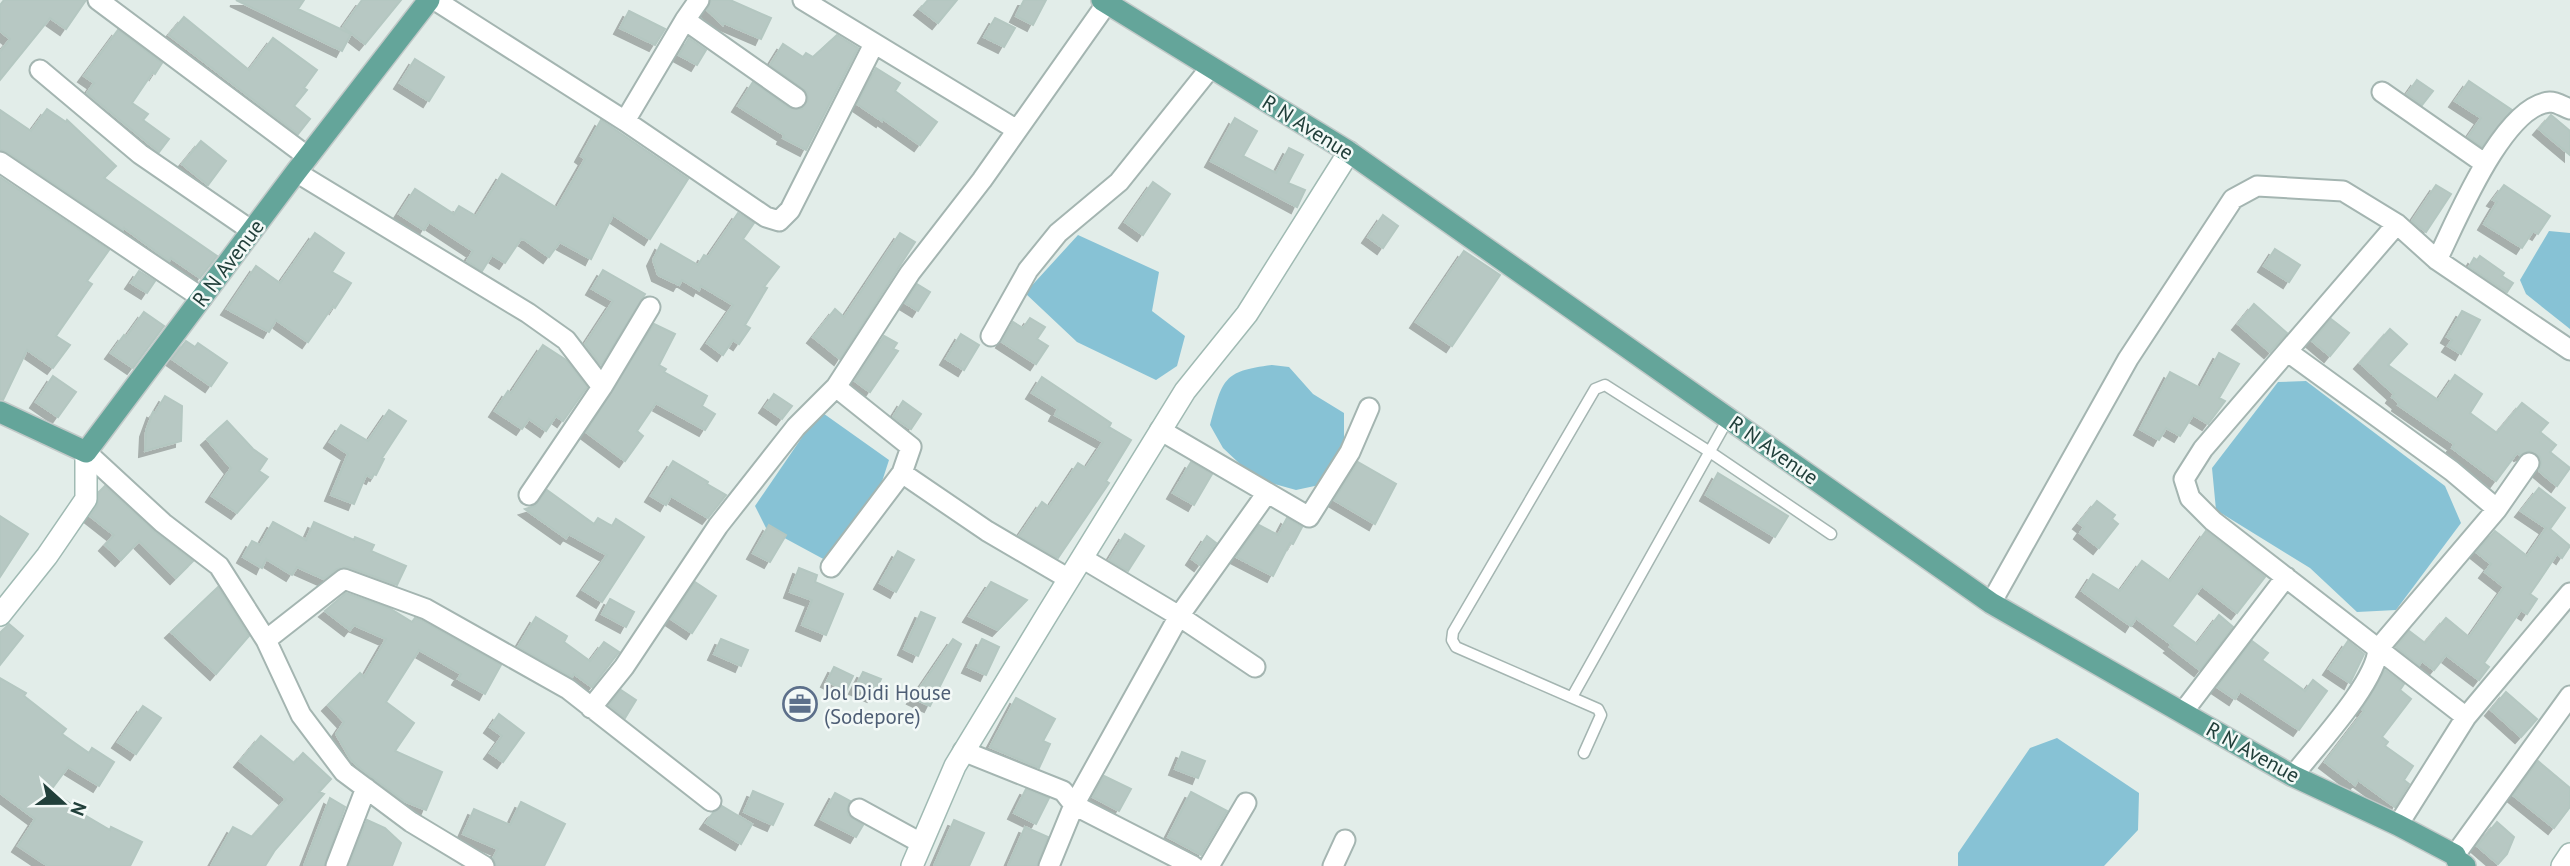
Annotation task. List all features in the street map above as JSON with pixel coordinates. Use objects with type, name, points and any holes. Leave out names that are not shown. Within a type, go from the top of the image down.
[{"type":"main road","name":"R N Avenue","points":[[86,452],[429,0]]},
{"type":"main road","name":"R N Avenue","points":[[1104,2],[1349,152],[1992,603],[2293,776],[2398,825],[2460,861]]},
{"type":"main road","points":[[0,412],[86,452]]},
{"type":"street","points":[[98,0],[302,165],[566,340],[603,387]]},
{"type":"street","points":[[435,0],[625,121],[766,217],[779,221],[790,210],[874,44]]},
{"type":"street","points":[[625,121],[698,0]]},
{"type":"street","points":[[803,0],[1017,130]]},
{"type":"street","points":[[591,708],[624,667],[718,526],[796,426],[836,387],[910,273],[1017,130],[1104,2]]},
{"type":"street","points":[[685,20],[796,98]]},
{"type":"street","points":[[991,336],[1028,270],[1058,233],[1119,182],[1211,67]]},
{"type":"street","points":[[40,70],[140,154],[252,231]]},
{"type":"street","points":[[2382,92],[2484,163]]},
{"type":"street","points":[[2437,260],[2484,163],[2519,118],[2538,105],[2553,102],[2570,109]]},
{"type":"street","points":[[912,866],[954,766],[963,751],[1185,391],[1247,314],[1349,152]]},
{"type":"street","points":[[0,162],[202,299]]},
{"type":"street","points":[[1992,603],[2128,359],[2233,199],[2257,186],[2343,191],[2397,224],[2437,260],[2570,350]]},
{"type":"street","points":[[2397,224],[2203,449],[2184,479],[2190,498],[2213,520],[2466,717]]},
{"type":"street","points":[[529,495],[603,387],[650,307]]},
{"type":"street","points":[[2288,352],[2452,471],[2497,509]]},
{"type":"street","points":[[831,567],[902,473],[911,447],[836,387]]},
{"type":"street","points":[[1160,430],[1309,517],[1350,452],[1370,408]]},
{"type":"street","points":[[0,615],[47,556],[86,499],[86,452]]},
{"type":"street","points":[[86,452],[163,523],[219,566],[266,640],[301,715],[344,772],[411,822],[484,866]]},
{"type":"street","points":[[2293,776],[2365,683],[2377,661],[2378,649],[2497,509],[2529,463]]},
{"type":"street","points":[[902,473],[987,531],[1069,579]]},
{"type":"street","points":[[1049,866],[1074,805],[1179,617],[1267,494]]},
{"type":"street","points":[[1082,558],[1255,667]]},
{"type":"street","points":[[2183,712],[2286,577]]},
{"type":"street","points":[[266,640],[344,579],[426,609],[568,689],[711,801]]},
{"type":"street","points":[[2398,825],[2466,717],[2570,593]]},
{"type":"street","points":[[2460,861],[2570,696]]},
{"type":"street","points":[[963,751],[1063,791],[1074,805],[1193,866]]},
{"type":"street","points":[[337,866],[366,788]]},
{"type":"street","points":[[1209,866],[1246,803]]},
{"type":"street","points":[[859,809],[921,843]]},
{"type":"street","points":[[1333,866],[1345,840]]},
{"type":"street","points":[[2562,866],[2570,854]]},
{"type":"lane","points":[[1584,753],[1601,715],[1598,709],[1456,647],[1452,640],[1453,632],[1595,389],[1605,386],[1710,452],[1830,534]]},
{"type":"lane","points":[[1572,697],[1729,418]]},
{"type":"water","points":[[2549,231],[2570,233],[2570,329],[2526,294],[2520,280]]},
{"type":"water","points":[[1078,235],[1159,272],[1152,311],[1185,336],[1177,366],[1156,380],[1077,342],[1025,293]]},
{"type":"water","points":[[1272,365],[1289,367],[1313,394],[1344,413],[1344,447],[1324,484],[1296,490],[1256,479],[1223,448],[1210,425],[1218,397],[1227,380],[1243,371]]},
{"type":"water","points":[[2306,381],[2445,486],[2461,523],[2396,610],[2357,612],[2310,568],[2216,510],[2212,468],[2278,382]]},
{"type":"water","points":[[820,411],[889,460],[868,525],[827,561],[766,528],[755,506]]},
{"type":"water","points":[[2057,738],[2139,793],[2138,830],[2104,866],[1958,866],[1958,853],[2030,748]]},
{"type":"building","points":[[4,0],[86,0],[66,29],[50,18],[0,80],[0,52],[10,39],[0,31],[0,5]]},
{"type":"building","points":[[236,0],[304,0],[298,9],[351,34],[342,51]]},
{"type":"building","points":[[362,0],[401,0],[365,44],[343,27]]},
{"type":"building","points":[[711,0],[730,0],[771,18],[761,39],[724,23],[723,25],[707,10]]},
{"type":"building","points":[[928,0],[957,0],[938,23],[920,9]]},
{"type":"building","points":[[1024,0],[1046,0],[1033,25],[1016,16]]},
{"type":"building","points":[[629,11],[665,29],[655,45],[620,28]]},
{"type":"building","points":[[184,17],[249,70],[273,38],[317,70],[304,88],[307,90],[294,106],[310,119],[298,134],[169,35]]},
{"type":"building","points":[[995,18],[1015,28],[1004,47],[984,37]]},
{"type":"building","points":[[118,30],[162,63],[132,103],[148,114],[143,120],[169,139],[159,152],[87,93],[94,83],[84,76]]},
{"type":"building","points":[[837,35],[858,48],[806,150],[783,138],[784,135],[738,106],[753,82],[789,108],[802,109],[808,100],[807,92],[770,65],[783,44],[803,57],[806,53],[813,57]]},
{"type":"building","points":[[689,38],[706,50],[697,65],[679,55]]},
{"type":"building","points":[[415,59],[444,77],[429,101],[400,83]]},
{"type":"building","points":[[876,68],[900,83],[895,91],[937,122],[920,145],[857,104]]},
{"type":"building","points":[[2417,80],[2433,91],[2422,105],[2407,94]]},
{"type":"building","points":[[2469,81],[2512,110],[2482,147],[2468,137],[2481,118],[2455,101]]},
{"type":"building","points":[[47,109],[66,122],[67,120],[116,166],[104,178],[217,256],[200,278],[171,258],[169,261],[124,228],[123,230],[7,152],[0,150],[0,110],[31,131]]},
{"type":"building","points":[[2551,115],[2570,131],[2570,155],[2539,129]]},
{"type":"building","points":[[1235,118],[1257,131],[1243,156],[1276,173],[1289,148],[1303,155],[1288,183],[1305,190],[1297,207],[1211,161]]},
{"type":"building","points":[[601,120],[688,179],[650,239],[613,215],[591,259],[560,242],[549,257],[521,239],[505,263],[492,255],[482,271],[467,261],[473,251],[429,222],[424,230],[399,214],[415,189],[454,214],[459,206],[476,216],[502,174],[557,208],[585,159],[581,156]]},
{"type":"building","points":[[201,141],[226,161],[208,185],[182,164]]},
{"type":"building","points":[[0,177],[109,250],[87,281],[92,284],[56,336],[70,345],[53,368],[27,350],[3,400],[0,399]]},
{"type":"building","points":[[1153,182],[1170,194],[1143,235],[1125,222]]},
{"type":"building","points":[[2436,185],[2451,194],[2426,232],[2412,221]]},
{"type":"building","points":[[2504,185],[2550,216],[2538,234],[2533,231],[2522,248],[2484,224],[2497,202],[2493,200]]},
{"type":"building","points":[[738,213],[754,223],[743,239],[779,267],[764,287],[767,288],[745,325],[750,328],[739,344],[733,340],[723,355],[707,343],[733,305],[701,286],[699,290],[682,280],[679,285],[658,275],[653,260],[661,244],[698,265],[704,255],[708,257]]},
{"type":"building","points":[[1383,215],[1398,226],[1383,248],[1368,237]]},
{"type":"building","points":[[315,233],[344,253],[332,272],[351,283],[308,342],[276,320],[269,332],[227,309],[256,266],[280,283]]},
{"type":"building","points":[[900,233],[915,242],[840,359],[813,337],[835,309],[844,317]]},
{"type":"building","points":[[2275,249],[2300,265],[2289,282],[2264,266]]},
{"type":"building","points":[[1464,251],[1500,275],[1452,346],[1416,322]]},
{"type":"building","points":[[2480,256],[2513,283],[2507,292],[2469,267],[2474,258],[2477,260]]},
{"type":"building","points":[[603,270],[645,294],[601,365],[585,344],[613,301],[592,289]]},
{"type":"building","points":[[139,271],[155,281],[147,293],[131,283]]},
{"type":"building","points":[[917,284],[930,292],[918,311],[905,303]]},
{"type":"building","points":[[2254,304],[2287,333],[2270,352],[2238,324]]},
{"type":"building","points":[[2462,311],[2480,320],[2461,354],[2448,346],[2452,340],[2447,337]]},
{"type":"building","points":[[144,312],[164,326],[133,368],[111,353]]},
{"type":"building","points":[[1030,318],[1045,327],[1037,339],[1048,346],[1036,364],[1002,342],[1013,322],[1023,328]]},
{"type":"building","points":[[2331,319],[2349,333],[2330,356],[2312,341]]},
{"type":"building","points":[[654,324],[675,334],[659,365],[666,369],[664,372],[707,396],[702,406],[715,414],[705,430],[656,403],[637,431],[643,436],[625,461],[586,432]]},
{"type":"building","points":[[2390,329],[2407,344],[2388,365],[2438,400],[2455,375],[2482,394],[2470,413],[2497,433],[2522,403],[2548,423],[2540,432],[2556,445],[2550,452],[2570,468],[2557,486],[2539,471],[2540,457],[2529,451],[2520,455],[2517,453],[2496,481],[2452,448],[2454,444],[2398,405],[2392,397],[2394,394],[2360,363]]},
{"type":"building","points":[[961,334],[979,345],[964,370],[946,359]]},
{"type":"building","points":[[884,336],[897,343],[893,349],[898,351],[870,392],[855,381]]},
{"type":"building","points":[[186,341],[195,347],[198,343],[227,363],[211,386],[172,359]]},
{"type":"building","points":[[543,345],[566,360],[587,387],[563,421],[556,416],[546,431],[529,419],[522,429],[495,411],[508,391],[511,393]]},
{"type":"building","points":[[2219,353],[2239,364],[2219,398],[2225,401],[2208,424],[2193,415],[2180,436],[2166,428],[2159,440],[2140,429],[2170,372],[2200,388]]},
{"type":"building","points":[[53,376],[76,392],[58,417],[36,402]]},
{"type":"building","points":[[1042,377],[1111,423],[1109,427],[1131,440],[1106,481],[1109,483],[1058,558],[1019,536],[1042,502],[1049,507],[1078,463],[1086,468],[1103,442],[1055,415],[1058,409],[1032,393]]},
{"type":"building","points":[[774,394],[792,406],[782,419],[765,407]]},
{"type":"building","points":[[165,396],[182,406],[181,441],[145,451],[146,431],[153,412],[155,413]]},
{"type":"building","points":[[903,401],[921,414],[911,429],[893,417]]},
{"type":"building","points":[[389,410],[406,421],[382,458],[384,459],[376,475],[372,478],[366,475],[354,504],[331,495],[348,454],[330,442],[341,425],[368,441]]},
{"type":"building","points":[[227,421],[253,449],[267,459],[259,471],[268,477],[237,513],[212,496],[231,468],[207,439]]},
{"type":"building","points":[[673,461],[726,495],[708,518],[671,496],[666,505],[651,496]]},
{"type":"building","points":[[1191,462],[1212,474],[1194,505],[1173,493]]},
{"type":"building","points":[[1358,462],[1396,484],[1375,524],[1334,500]]},
{"type":"building","points":[[1718,473],[1788,516],[1775,537],[1706,495]]},
{"type":"building","points":[[105,486],[155,532],[193,561],[176,578],[139,541],[121,560],[105,545],[114,535],[90,516],[97,506],[99,492]]},
{"type":"building","points":[[2539,488],[2565,508],[2550,529],[2570,546],[2562,558],[2557,554],[2530,594],[2537,599],[2527,614],[2521,610],[2484,663],[2489,667],[2479,680],[2446,655],[2434,670],[2422,661],[2419,665],[2396,647],[2409,631],[2425,643],[2446,618],[2469,637],[2504,587],[2485,572],[2491,564],[2476,552],[2495,531],[2527,556],[2546,528],[2521,511]]},
{"type":"building","points":[[547,490],[594,524],[598,518],[612,526],[616,519],[644,537],[602,602],[583,590],[607,555],[569,534],[566,538],[525,509],[535,506]]},
{"type":"building","points":[[2097,501],[2115,515],[2112,519],[2118,524],[2099,548],[2080,533],[2084,527],[2079,523]]},
{"type":"building","points":[[0,516],[28,534],[0,577]]},
{"type":"building","points":[[1287,518],[1302,527],[1293,544],[1290,543],[1273,576],[1236,557],[1259,525],[1278,535]]},
{"type":"building","points":[[273,522],[306,540],[314,522],[354,540],[355,537],[374,545],[371,551],[406,566],[397,585],[348,567],[337,569],[324,579],[297,567],[292,575],[266,559],[262,568],[243,557],[252,541],[260,545]]},
{"type":"building","points":[[769,525],[786,535],[770,562],[753,553]]},
{"type":"building","points":[[2206,531],[2265,577],[2237,613],[2202,586],[2172,626],[2197,644],[2219,615],[2233,627],[2200,670],[2136,618],[2131,626],[2082,591],[2093,574],[2120,591],[2142,561],[2170,581]]},
{"type":"building","points":[[1125,534],[1144,546],[1128,571],[1109,560]]},
{"type":"building","points":[[1207,536],[1216,543],[1200,565],[1192,559]]},
{"type":"building","points":[[898,551],[914,560],[896,592],[880,583]]},
{"type":"building","points":[[799,568],[817,575],[815,582],[843,594],[826,635],[802,625],[812,600],[790,592]]},
{"type":"building","points":[[695,582],[716,596],[692,633],[671,619]]},
{"type":"building","points":[[991,582],[1027,600],[998,630],[969,616]]},
{"type":"building","points":[[218,587],[249,636],[216,674],[171,632]]},
{"type":"building","points":[[346,593],[389,608],[412,622],[415,618],[421,620],[501,665],[485,694],[458,679],[461,674],[419,650],[386,702],[414,723],[395,751],[442,772],[426,810],[404,801],[361,769],[351,760],[336,734],[344,722],[328,705],[360,673],[364,677],[386,639],[354,625],[350,630],[325,611]]},
{"type":"building","points":[[610,599],[634,612],[626,627],[602,614]]},
{"type":"building","points":[[921,612],[935,618],[918,656],[904,649]]},
{"type":"building","points":[[536,617],[567,636],[564,642],[590,661],[604,642],[619,652],[592,687],[574,674],[572,677],[518,647]]},
{"type":"building","points":[[9,624],[23,636],[0,665],[0,633]]},
{"type":"building","points":[[721,639],[748,650],[741,666],[714,654]]},
{"type":"building","points":[[953,639],[961,644],[930,706],[913,698]]},
{"type":"building","points":[[982,639],[999,647],[986,675],[968,667]]},
{"type":"building","points":[[2252,641],[2268,653],[2262,660],[2305,691],[2313,680],[2327,691],[2299,730],[2240,691],[2235,699],[2217,687]]},
{"type":"building","points":[[2348,641],[2364,654],[2350,683],[2329,669]]},
{"type":"building","points":[[834,667],[853,676],[846,691],[827,681]]},
{"type":"building","points":[[2385,670],[2404,684],[2400,690],[2411,699],[2382,737],[2388,742],[2385,746],[2413,766],[2404,780],[2409,784],[2395,807],[2358,780],[2355,785],[2325,762],[2364,711],[2362,709]]},
{"type":"building","points":[[863,672],[881,679],[873,696],[855,688]]},
{"type":"building","points":[[0,678],[26,693],[24,696],[66,729],[62,734],[89,753],[92,748],[114,762],[99,786],[68,767],[51,790],[72,805],[71,807],[110,830],[111,827],[142,842],[130,866],[48,866],[18,846],[35,819],[0,793]]},
{"type":"building","points":[[621,690],[636,700],[625,718],[609,705]]},
{"type":"building","points":[[2506,692],[2537,719],[2521,737],[2491,710]]},
{"type":"building","points":[[1016,698],[1055,719],[1043,741],[1050,744],[1039,768],[990,747]]},
{"type":"building","points":[[143,706],[161,718],[136,754],[118,742]]},
{"type":"building","points":[[499,714],[524,733],[503,762],[490,753],[502,736],[490,727]]},
{"type":"building","points":[[261,736],[294,763],[303,753],[331,779],[319,792],[324,794],[275,850],[265,866],[211,866],[233,827],[252,837],[286,799],[240,761]]},
{"type":"building","points":[[1182,752],[1205,761],[1198,778],[1175,769]]},
{"type":"building","points":[[2538,761],[2570,788],[2570,807],[2554,828],[2513,795]]},
{"type":"building","points":[[1104,776],[1131,789],[1119,811],[1093,797]]},
{"type":"building","points":[[1026,789],[1049,798],[1036,824],[1014,813]]},
{"type":"building","points":[[753,791],[783,804],[773,825],[744,812]]},
{"type":"building","points":[[1191,792],[1227,811],[1201,855],[1168,837]]},
{"type":"building","points":[[835,793],[850,801],[848,815],[863,825],[856,837],[821,819]]},
{"type":"building","points":[[330,798],[345,807],[324,866],[304,866]]},
{"type":"building","points":[[521,802],[565,824],[544,866],[496,866],[493,858],[498,849],[463,834],[474,809],[510,825]]},
{"type":"building","points":[[722,806],[752,824],[741,844],[706,823]]},
{"type":"building","points":[[367,820],[385,828],[401,843],[392,866],[349,866]]},
{"type":"building","points":[[954,820],[984,833],[969,866],[934,866]]},
{"type":"building","points":[[2497,822],[2514,837],[2507,854],[2498,864],[2477,846]]},
{"type":"building","points":[[1025,827],[1048,837],[1037,866],[1008,866]]},
{"type":"place","name":"Jol Didi House (Sodepore)","points":[[800,704]]}]
